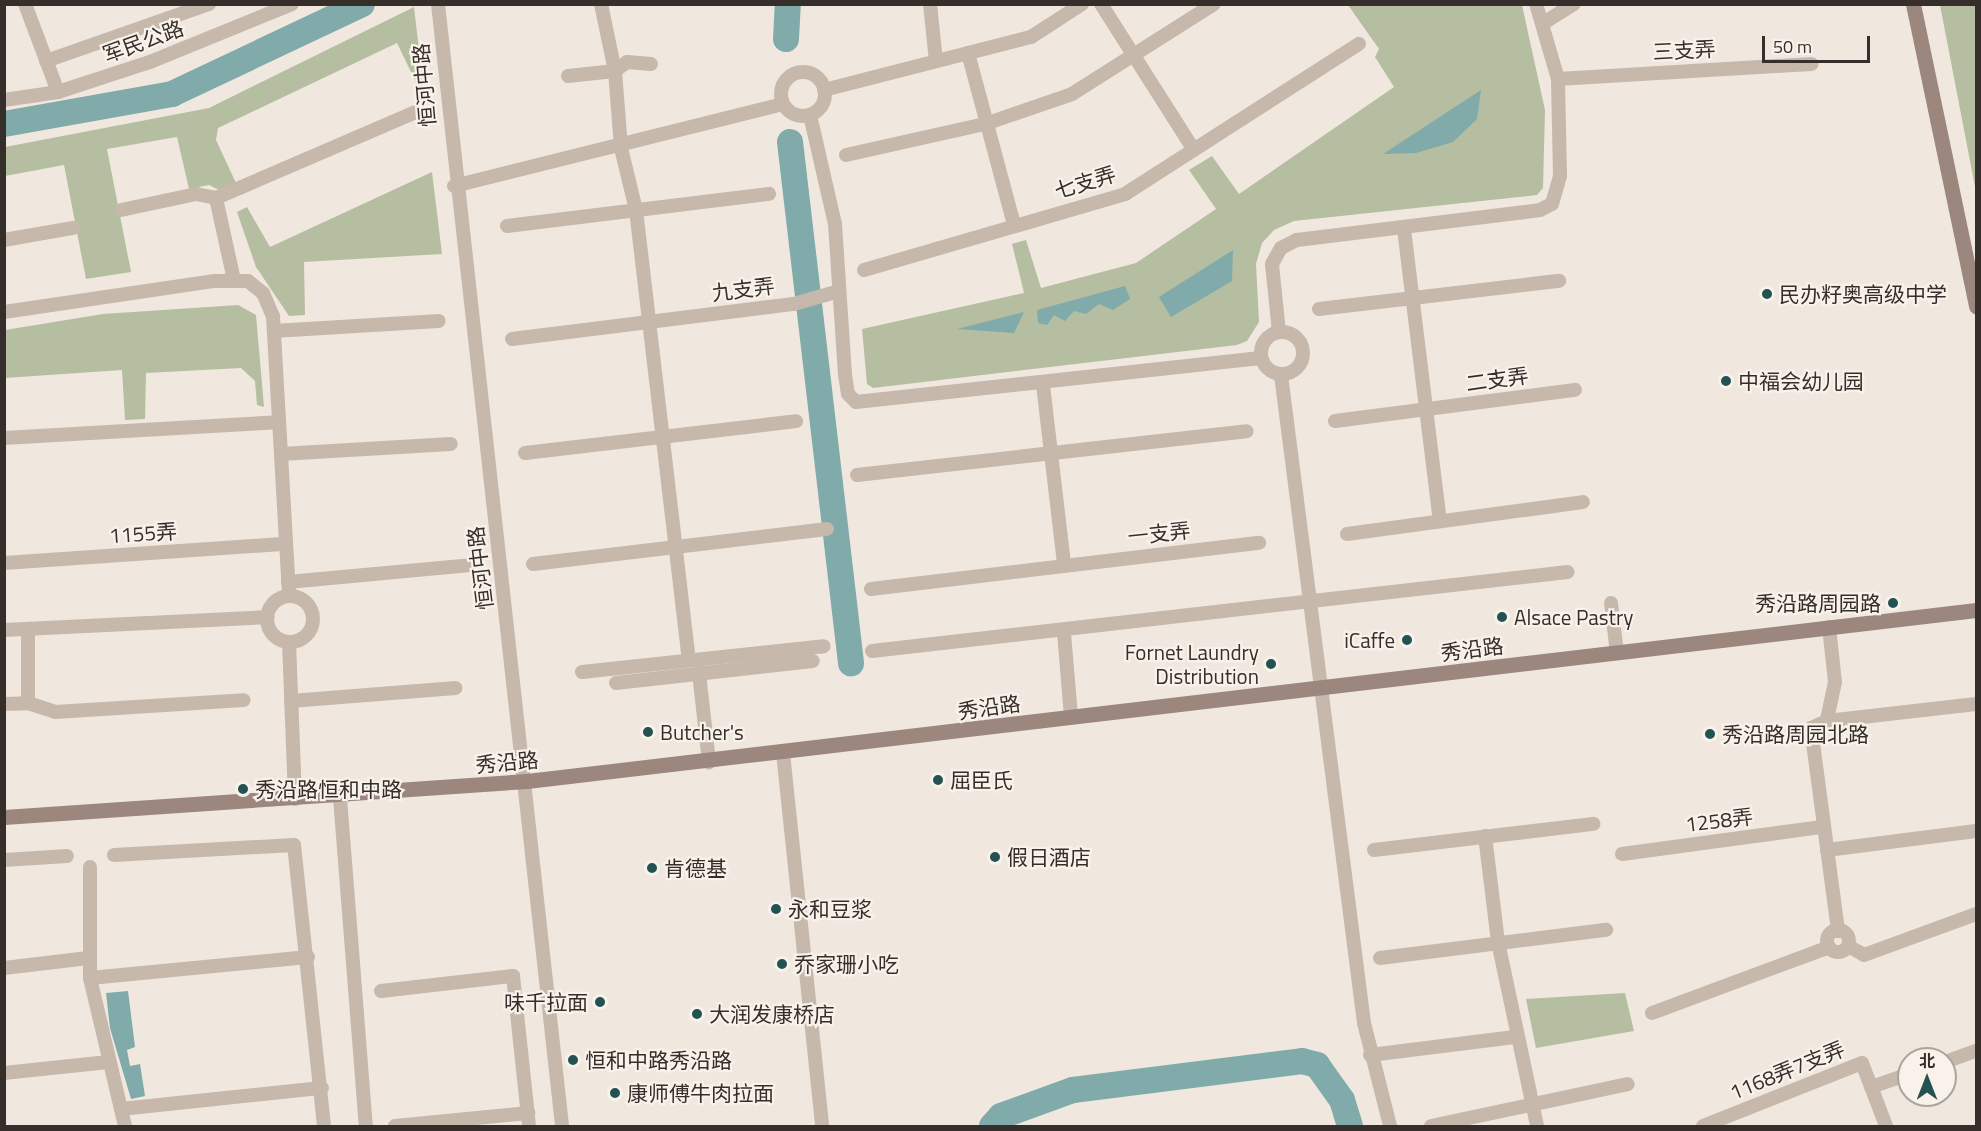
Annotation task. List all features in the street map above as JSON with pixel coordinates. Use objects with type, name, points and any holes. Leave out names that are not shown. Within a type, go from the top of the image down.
[{"type":"main road","points":[[1913,4],[1977,306]]},
{"type":"main road","name":"秀沿路","points":[[4,817],[340,798],[709,762],[1977,610]]},
{"type":"street","points":[[25,4],[58,92]]},
{"type":"street","points":[[46,61],[208,4]]},
{"type":"street","name":"军民公路","points":[[4,100],[58,92],[150,62],[292,4]]},
{"type":"street","points":[[601,4],[615,71],[621,147],[636,210],[689,660]]},
{"type":"street","points":[[930,4],[936,61]]},
{"type":"street","points":[[825,90],[1031,37],[1082,4]]},
{"type":"street","points":[[1101,4],[1194,150]]},
{"type":"street","points":[[846,155],[984,124],[1072,93],[1214,4]]},
{"type":"street","points":[[1279,332],[1272,264],[1281,248],[1297,240],[1404,229],[1552,204],[1560,176],[1558,79],[1545,22],[1536,4]]},
{"type":"street","points":[[1545,22],[1574,4]]},
{"type":"street","name":"恒河中路","points":[[438,7],[454,186],[527,781],[562,1126]]},
{"type":"street","name":"七支弄","points":[[864,270],[1125,194],[1359,44]]},
{"type":"street","points":[[968,53],[984,124],[1014,225]]},
{"type":"street","points":[[568,76],[615,71],[627,62],[651,64]]},
{"type":"street","name":"三支弄","points":[[1558,79],[1812,63]]},
{"type":"street","points":[[810,73],[825,90],[820,108],[810,115],[792,114],[782,104],[782,87],[792,75],[810,73]]},
{"type":"street","points":[[454,186],[621,147],[782,104]]},
{"type":"street","points":[[121,210],[196,194],[216,198],[418,111]]},
{"type":"street","points":[[810,115],[835,224],[845,375],[848,394],[856,402],[1042,385],[1261,358],[1281,375],[1309,605],[1370,1055],[1390,1126]]},
{"type":"street","points":[[507,226],[769,194]]},
{"type":"street","points":[[216,198],[234,280]]},
{"type":"street","points":[[4,240],[73,228]]},
{"type":"street","points":[[1404,229],[1440,521]]},
{"type":"street","points":[[4,312],[142,288],[234,280],[248,281],[263,294],[274,331],[289,596]]},
{"type":"street","points":[[1319,309],[1559,280]]},
{"type":"street","name":"九支弄","points":[[512,339],[801,301],[838,291]]},
{"type":"street","points":[[274,331],[439,321]]},
{"type":"street","points":[[1261,358],[1263,342],[1279,332],[1291,334],[1303,350],[1298,368],[1281,375]]},
{"type":"street","points":[[1042,385],[1064,565]]},
{"type":"street","name":"二支弄","points":[[1335,421],[1575,390]]},
{"type":"street","points":[[525,453],[796,421]]},
{"type":"street","points":[[4,438],[278,422]]},
{"type":"street","points":[[857,475],[1052,456],[1247,431]]},
{"type":"street","points":[[281,454],[451,444]]},
{"type":"street","points":[[1347,534],[1582,502]]},
{"type":"street","points":[[533,564],[827,529]]},
{"type":"street","name":"一支弄","points":[[871,589],[1259,543]]},
{"type":"street","name":"1155弄","points":[[4,563],[285,544]]},
{"type":"street","points":[[288,582],[470,565]]},
{"type":"street","points":[[872,651],[1064,633],[1568,572]]},
{"type":"street","points":[[289,596],[306,602],[314,620],[303,638],[289,642],[275,636],[268,617],[273,604],[289,596]]},
{"type":"street","points":[[1611,603],[1617,653]]},
{"type":"street","points":[[4,630],[268,617]]},
{"type":"street","points":[[1827,721],[1835,682],[1829,627]]},
{"type":"street","points":[[28,629],[28,703]]},
{"type":"street","points":[[1064,633],[1071,717]]},
{"type":"street","points":[[289,642],[295,799]]},
{"type":"street","points":[[582,672],[824,646]]},
{"type":"street","points":[[616,683],[813,661]]},
{"type":"street","points":[[699,673],[709,762]]},
{"type":"street","points":[[291,701],[455,688]]},
{"type":"street","points":[[4,704],[28,703],[55,712],[244,700]]},
{"type":"street","points":[[1838,931],[1822,827],[1811,728],[1827,721],[1977,704]]},
{"type":"street","points":[[783,753],[822,1126]]},
{"type":"street","points":[[340,798],[366,1126]]},
{"type":"street","points":[[1374,850],[1593,824]]},
{"type":"street","name":"1258弄","points":[[1622,854],[1822,827]]},
{"type":"street","points":[[1827,850],[1977,831]]},
{"type":"street","points":[[1485,836],[1498,942],[1515,1037],[1537,1126]]},
{"type":"street","points":[[114,855],[294,845],[322,1088],[324,1126]]},
{"type":"street","points":[[4,860],[67,856]]},
{"type":"street","points":[[90,867],[88,958],[90,978],[108,1062],[125,1126]]},
{"type":"street","points":[[1848,946],[1864,955],[1977,914]]},
{"type":"street","points":[[1380,958],[1606,930]]},
{"type":"street","points":[[1838,931],[1847,935],[1848,946]]},
{"type":"street","points":[[1829,947],[1828,938],[1838,931]]},
{"type":"street","points":[[1652,1013],[1829,947],[1839,952],[1848,946]]},
{"type":"street","points":[[90,978],[308,957]]},
{"type":"street","points":[[4,968],[88,958]]},
{"type":"street","points":[[381,991],[513,976],[529,1120],[395,1126]]},
{"type":"street","points":[[1370,1055],[1515,1037]]},
{"type":"street","points":[[1957,1058],[1977,1051]]},
{"type":"street","points":[[4,1073],[108,1062]]},
{"type":"street","name":"1168弄7支弄","points":[[1703,1126],[1862,1063],[1886,1126]]},
{"type":"street","points":[[1871,1087],[1897,1078]]},
{"type":"street","points":[[1431,1126],[1628,1084]]},
{"type":"street","points":[[121,1109],[322,1088]]},
{"type":"green space","points":[[1348,5],[1522,5],[1545,110],[1543,188],[1537,195],[1294,221],[1274,230],[1262,243],[1256,264],[1259,322],[1247,341],[1237,345],[873,388],[867,384],[862,329],[1024,293],[1012,244],[1026,240],[1041,288],[1136,263],[1216,209],[1189,170],[1212,156],[1239,194],[1394,87],[1375,57],[1379,49]]},
{"type":"green space","points":[[1940,5],[1976,5],[1976,192]]},
{"type":"green space","points":[[414,7],[425,101],[397,43],[218,128],[216,140],[236,183],[221,191],[209,185],[189,189],[177,137],[107,149],[131,272],[86,279],[64,165],[5,176],[5,147],[209,108]]},
{"type":"green space","points":[[432,172],[442,254],[304,262],[305,315],[289,316],[256,267],[237,212],[247,207],[270,247]]},
{"type":"green space","points":[[238,305],[256,315],[264,407],[257,405],[255,381],[241,368],[146,373],[145,419],[125,420],[122,370],[5,378],[5,330],[103,314]]},
{"type":"green space","points":[[1625,993],[1634,1031],[1536,1048],[1526,999]]},
{"type":"water","points":[[1481,90],[1477,119],[1453,142],[1416,153],[1383,154]]},
{"type":"water","points":[[1233,250],[1232,281],[1171,317],[1159,297]]},
{"type":"water","points":[[1125,286],[1130,299],[1113,310],[1099,304],[1086,314],[1074,311],[1065,321],[1054,315],[1047,325],[1038,323],[1037,310]]},
{"type":"water","points":[[1024,312],[1014,333],[957,329]]},
{"type":"water","points":[[128,991],[135,1047],[127,1050],[130,1066],[140,1064],[145,1096],[131,1099],[110,1028],[106,993]]},
{"type":"waterway","points":[[4,124],[172,94],[362,4]]},
{"type":"waterway","points":[[786,39],[788,4]]},
{"type":"waterway","points":[[790,142],[851,663]]},
{"type":"waterway","points":[[992,1126],[1001,1116],[1073,1090],[1302,1061],[1317,1065],[1342,1100],[1350,1126]]},
{"type":"place","name":"民办籽奥高级中学","points":[[1767,294]]},
{"type":"place","name":"中福会幼儿园","points":[[1726,381]]},
{"type":"place","name":"秀沿路周园路","points":[[1893,603]]},
{"type":"place","name":"Alsace Pastry","points":[[1502,617]]},
{"type":"place","name":"iCaffe","points":[[1407,640]]},
{"type":"place","name":"Fornet Laundry Distribution","points":[[1271,664]]},
{"type":"place","name":"Butcher's","points":[[648,732]]},
{"type":"place","name":"秀沿路周园北路","points":[[1710,734]]},
{"type":"place","name":"屈臣氏","points":[[938,780]]},
{"type":"place","name":"秀沿路恒和中路","points":[[243,789]]},
{"type":"place","name":"假日酒店","points":[[995,857]]},
{"type":"place","name":"肯德基","points":[[652,868]]},
{"type":"place","name":"永和豆浆","points":[[776,909]]},
{"type":"place","name":"乔家珊小吃","points":[[782,964]]},
{"type":"place","name":"味千拉面","points":[[600,1002]]},
{"type":"place","name":"大润发康桥店","points":[[697,1014]]},
{"type":"place","name":"恒和中路秀沿路","points":[[573,1060]]},
{"type":"place","name":"康师傅牛肉拉面","points":[[615,1093]]}]
